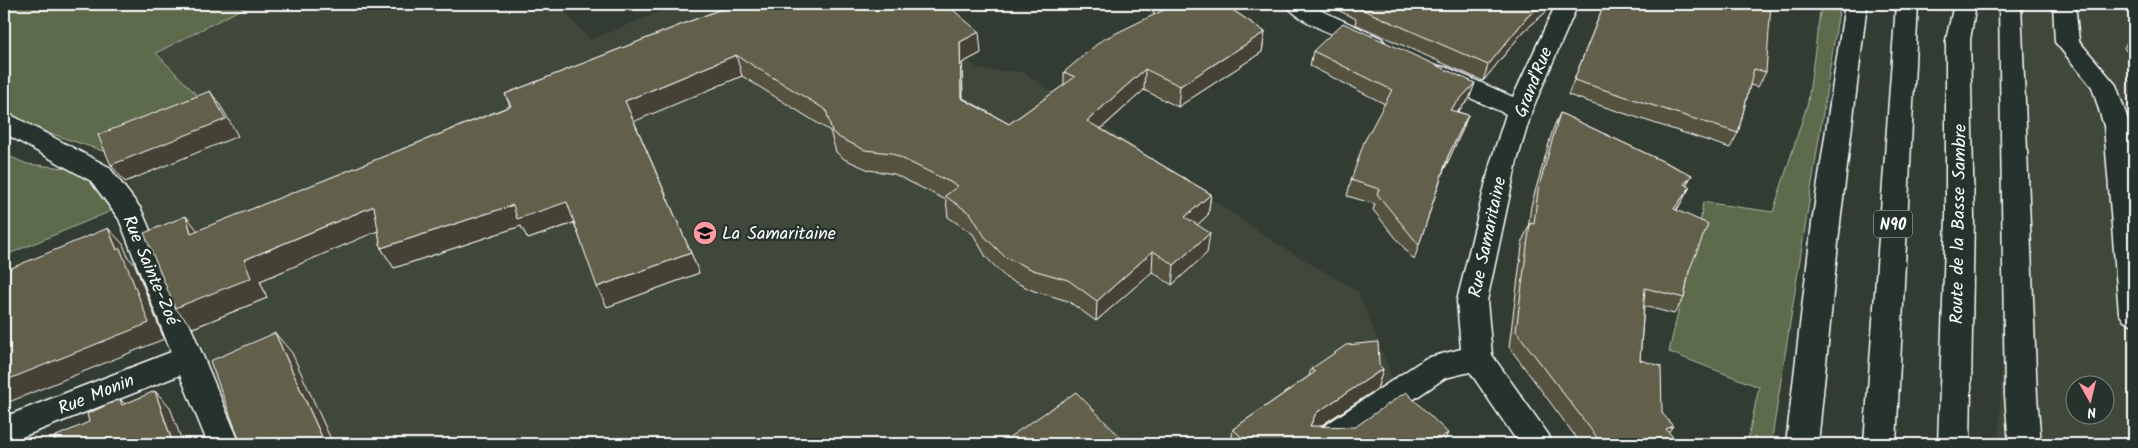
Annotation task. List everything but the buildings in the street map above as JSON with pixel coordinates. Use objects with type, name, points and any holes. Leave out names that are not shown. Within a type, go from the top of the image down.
[{"type":"main road","points":[[1297,4],[1314,16],[1394,53]]},
{"type":"main road","name":"Grand'Rue","points":[[1504,161],[1520,110],[1567,4]]},
{"type":"main road","points":[[1802,444],[1826,223],[1856,4]]},
{"type":"main road","name":"N90","points":[[1880,444],[1906,4]]},
{"type":"main road","name":"Route de la Basse Sambre","points":[[1954,444],[1960,218],[1958,40],[1964,4]]},
{"type":"main road","points":[[2010,4],[2021,396],[2025,444]]},
{"type":"main road","points":[[2064,4],[2067,42],[2104,85],[2117,126],[2130,247],[2134,313]]},
{"type":"main road","points":[[1421,65],[1520,110]]},
{"type":"main road","name":"Rue Sainte-Zoé","points":[[4,122],[100,174],[131,216],[224,444]]},
{"type":"main road","name":"Rue Samaritaine","points":[[1477,358],[1472,301],[1504,161]]},
{"type":"main road","name":"Rue Monin","points":[[4,431],[189,358]]},
{"type":"main road","points":[[1323,444],[1437,367],[1477,358],[1538,444]]},
{"type":"shaded area","name":"La Samaritaine","points":[[251,4],[558,4],[590,40],[679,4],[917,4],[977,69],[1023,72],[1279,245],[1358,291],[1394,382],[1309,444],[229,444],[180,337],[144,222],[115,155],[216,114],[155,53]]},
{"type":"shaded area","points":[[2010,4],[2134,4],[2134,444],[1999,444],[2011,25]]},
{"type":"green space","points":[[4,4],[251,4],[156,53],[216,115],[115,155],[4,118]]},
{"type":"green space","points":[[1821,4],[1840,4],[1771,444],[1747,444],[1759,387],[1669,352],[1682,294],[1698,241],[1703,202],[1773,212],[1808,102]]},
{"type":"green space","points":[[4,154],[27,164],[94,171],[123,206],[4,256]]},
{"type":"place","name":"La Samaritaine","points":[[705,233]]}]
